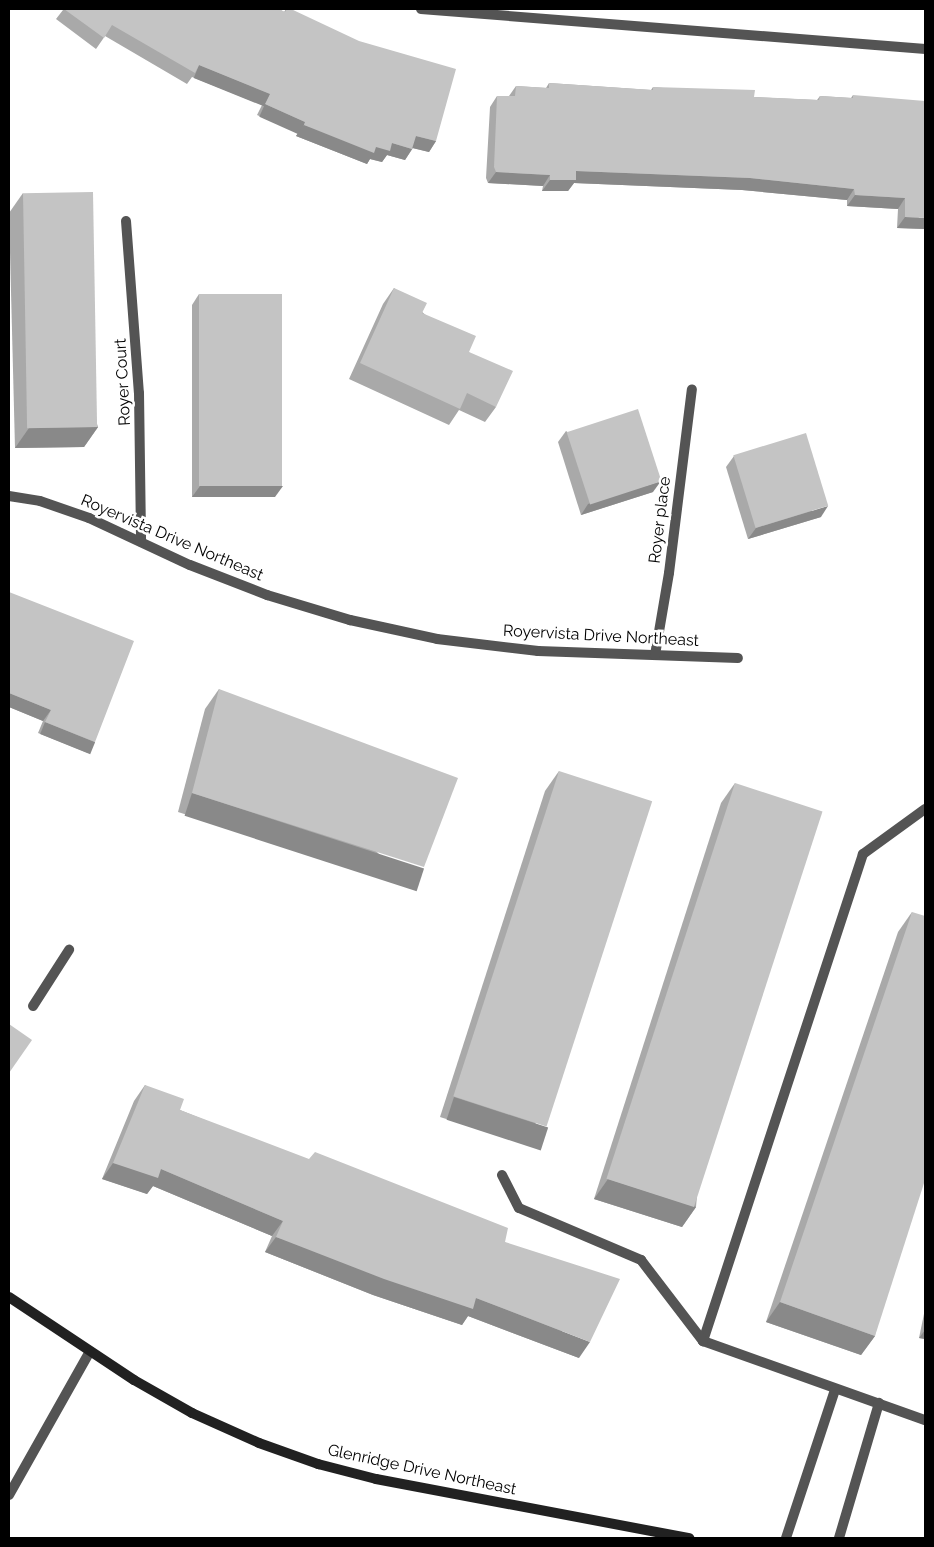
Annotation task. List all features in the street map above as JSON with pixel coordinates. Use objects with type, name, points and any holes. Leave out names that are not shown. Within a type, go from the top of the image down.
[{"type":"main road","name":"Glenridge Drive Northeast","points":[[9,1297],[90,1351],[192,1413],[259,1443],[318,1464],[376,1479],[689,1538]]},
{"type":"street","points":[[422,9],[574,23],[925,49]]},
{"type":"street","name":"Royer Court","points":[[126,220],[140,393],[141,542]]},
{"type":"street","name":"Royer place","points":[[655,655],[669,573],[692,389]]},
{"type":"street","name":"Royervista Drive Northeast","points":[[9,496],[40,501],[89,518],[267,595],[350,620],[437,639],[538,651],[738,658]]},
{"type":"street","points":[[703,1341],[863,854],[925,809]]},
{"type":"street","points":[[33,1006],[69,950]]},
{"type":"street","points":[[502,1176],[519,1208],[641,1260],[703,1341],[835,1390],[879,1403],[925,1420]]},
{"type":"street","points":[[9,1495],[90,1351]]},
{"type":"street","points":[[786,1538],[835,1390]]},
{"type":"street","points":[[839,1538],[879,1403]]},
{"type":"building","points":[[64,9],[279,9],[285,12],[287,9],[291,9],[359,41],[456,69],[436,141],[416,136],[412,149],[392,143],[390,151],[376,147],[374,153],[304,125],[305,122],[265,104],[270,94],[199,65],[195,73],[112,25],[104,38]]},
{"type":"building","points":[[549,83],[653,90],[653,87],[755,90],[754,97],[819,100],[820,96],[853,98],[853,95],[925,101],[925,218],[905,217],[905,198],[855,195],[854,189],[750,178],[576,171],[576,180],[550,180],[550,175],[496,172],[494,167],[497,96],[515,96],[516,86],[549,88]]},
{"type":"building","points":[[93,192],[97,427],[27,428],[23,193]]},
{"type":"building","points":[[394,288],[427,303],[422,313],[476,336],[469,352],[513,371],[496,407],[467,393],[460,409],[360,363]]},
{"type":"building","points":[[199,294],[282,294],[282,486],[199,486]]},
{"type":"building","points":[[638,409],[661,481],[590,504],[567,432]]},
{"type":"building","points":[[806,433],[828,506],[756,528],[733,455]]},
{"type":"building","points":[[9,592],[134,641],[95,742],[45,722],[51,710],[9,693]]},
{"type":"building","points":[[219,689],[458,778],[424,867],[192,793]]},
{"type":"building","points":[[559,771],[652,801],[547,1127],[453,1096]]},
{"type":"building","points":[[735,783],[822,811],[694,1207],[606,1179]]},
{"type":"building","points":[[912,912],[925,916],[925,1180],[875,1336],[780,1302]]},
{"type":"building","points":[[9,1024],[32,1040],[9,1073]]},
{"type":"building","points":[[145,1085],[184,1099],[180,1110],[309,1159],[315,1152],[508,1228],[505,1242],[620,1279],[590,1342],[476,1298],[473,1309],[384,1279],[276,1237],[283,1221],[161,1169],[158,1178],[113,1163]]}]
